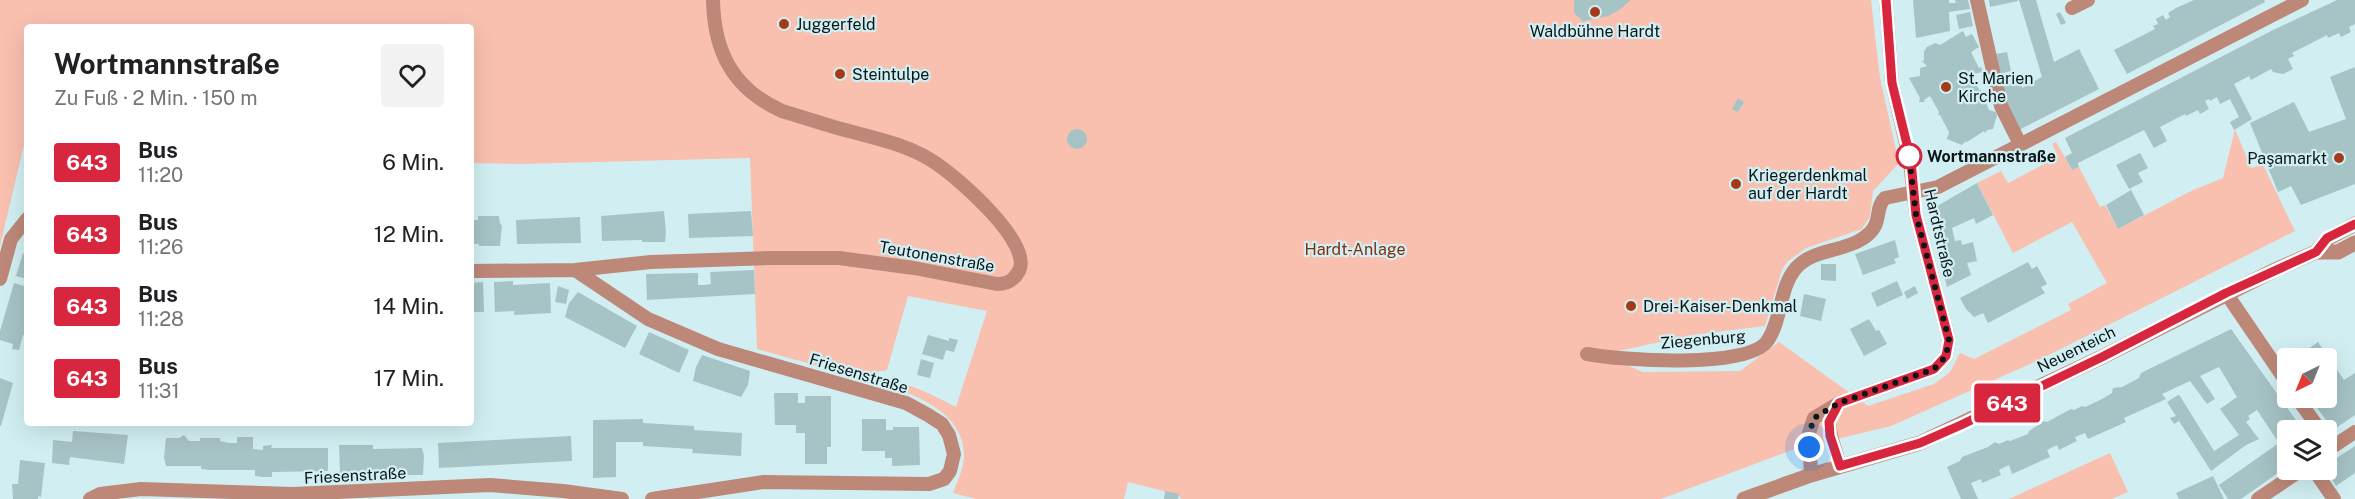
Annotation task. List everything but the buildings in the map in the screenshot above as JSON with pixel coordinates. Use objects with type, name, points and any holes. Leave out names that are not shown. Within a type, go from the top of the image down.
[{"type":"street","name":"Teutonenstraße","points":[[474,271],[575,270],[651,262],[839,258],[914,268],[997,284],[1010,281],[1016,276],[1021,267],[1021,257],[1008,234],[976,197],[936,163],[886,141],[782,111],[751,93],[739,81],[720,49],[715,27],[713,0]]},
{"type":"street","name":"Hardtstraße","points":[[1811,476],[1809,434],[1814,418],[1839,403],[1934,369],[1946,356],[1949,340],[1916,215],[1911,161],[1892,83],[1886,0]]},
{"type":"street","points":[[1977,0],[2001,106],[2020,144]]},
{"type":"street","points":[[2073,8],[2088,0]]},
{"type":"street","points":[[1913,193],[1938,188],[2302,0]]},
{"type":"street","name":"Ziegenburg","points":[[1587,354],[1634,360],[1691,360],[1748,354],[1760,348],[1769,339],[1787,285],[1798,266],[1814,256],[1863,239],[1877,225],[1881,202],[1885,198],[1913,193]]},
{"type":"street","points":[[0,279],[11,239],[24,223]]},
{"type":"street","name":"Neuenteich","points":[[2316,252],[2327,238],[2355,224]]},
{"type":"street","name":"Neuenteich","points":[[1744,499],[1840,466],[1920,443],[2102,357],[2226,293],[2316,252],[2338,252],[2355,243]]},
{"type":"street","name":"Friesenstraße","points":[[575,270],[648,319],[718,349],[906,403],[942,424],[953,445],[954,459],[950,471],[944,479],[929,483],[764,482],[652,499]]},
{"type":"street","points":[[2226,293],[2277,368]]},
{"type":"street","points":[[1839,403],[1829,422],[1830,436],[1840,466]]},
{"type":"street","points":[[2337,441],[2355,432]]},
{"type":"street","points":[[2258,499],[2286,480]]},
{"type":"street","points":[[2321,480],[2334,499]]},
{"type":"street","name":"Friesenstraße","points":[[90,499],[100,494],[141,489],[293,494],[490,485],[622,499]]},
{"type":"green space","name":"Hardt-Anlage","points":[[0,0],[1871,0],[1880,78],[1899,163],[1873,191],[1870,216],[1862,229],[1806,248],[1787,262],[1782,270],[1765,326],[1692,335],[1614,352],[1610,358],[1643,372],[1740,371],[1779,342],[1868,406],[1934,384],[1950,372],[1960,353],[1974,359],[2071,310],[2068,304],[2107,283],[2072,222],[2013,253],[1977,183],[2001,171],[2008,183],[2058,157],[2052,144],[2056,142],[2072,170],[2079,167],[2100,207],[2105,205],[2118,229],[2193,190],[2223,178],[2235,129],[2251,168],[2263,165],[2295,231],[2037,361],[1891,426],[1792,450],[1661,499],[1181,499],[1179,495],[1128,482],[1124,499],[976,499],[953,493],[964,458],[962,441],[955,426],[930,404],[898,389],[867,379],[902,383],[956,407],[987,311],[908,296],[887,370],[854,376],[757,349],[750,158],[521,164],[474,163],[474,24],[24,24],[24,145],[0,246]]},
{"type":"green space","points":[[2110,453],[2128,492],[2112,499],[2009,499]]},
{"type":"bus line","name":"643","points":[[1886,0],[1892,83],[1911,161],[1916,215],[1949,340],[1946,356],[1934,369],[1839,403],[1829,422],[1830,436],[1840,466],[1920,443],[1961,425],[2102,357],[2226,293],[2316,252],[2327,238],[2355,224]]},
{"type":"place","name":"Waldbühne Hardt","points":[[1595,12]]},
{"type":"place","name":"Juggerfeld","points":[[784,24]]},
{"type":"place","name":"Steintulpe","points":[[840,74]]},
{"type":"place","name":"St. Marien Kirche","points":[[1946,87]]},
{"type":"place","name":"Wortmannstraße","points":[[1909,156]]},
{"type":"place","name":"Paşamarkt","points":[[2339,158]]},
{"type":"place","name":"Kriegerdenkmal auf der Hardt","points":[[1736,184]]},
{"type":"place","name":"Drei-Kaiser-Denkmal","points":[[1631,306]]},
{"type":"route","points":[[1809,447],[1809,434],[1814,418],[1839,403],[1934,369],[1946,356],[1949,340],[1916,215],[1909,156]]}]
